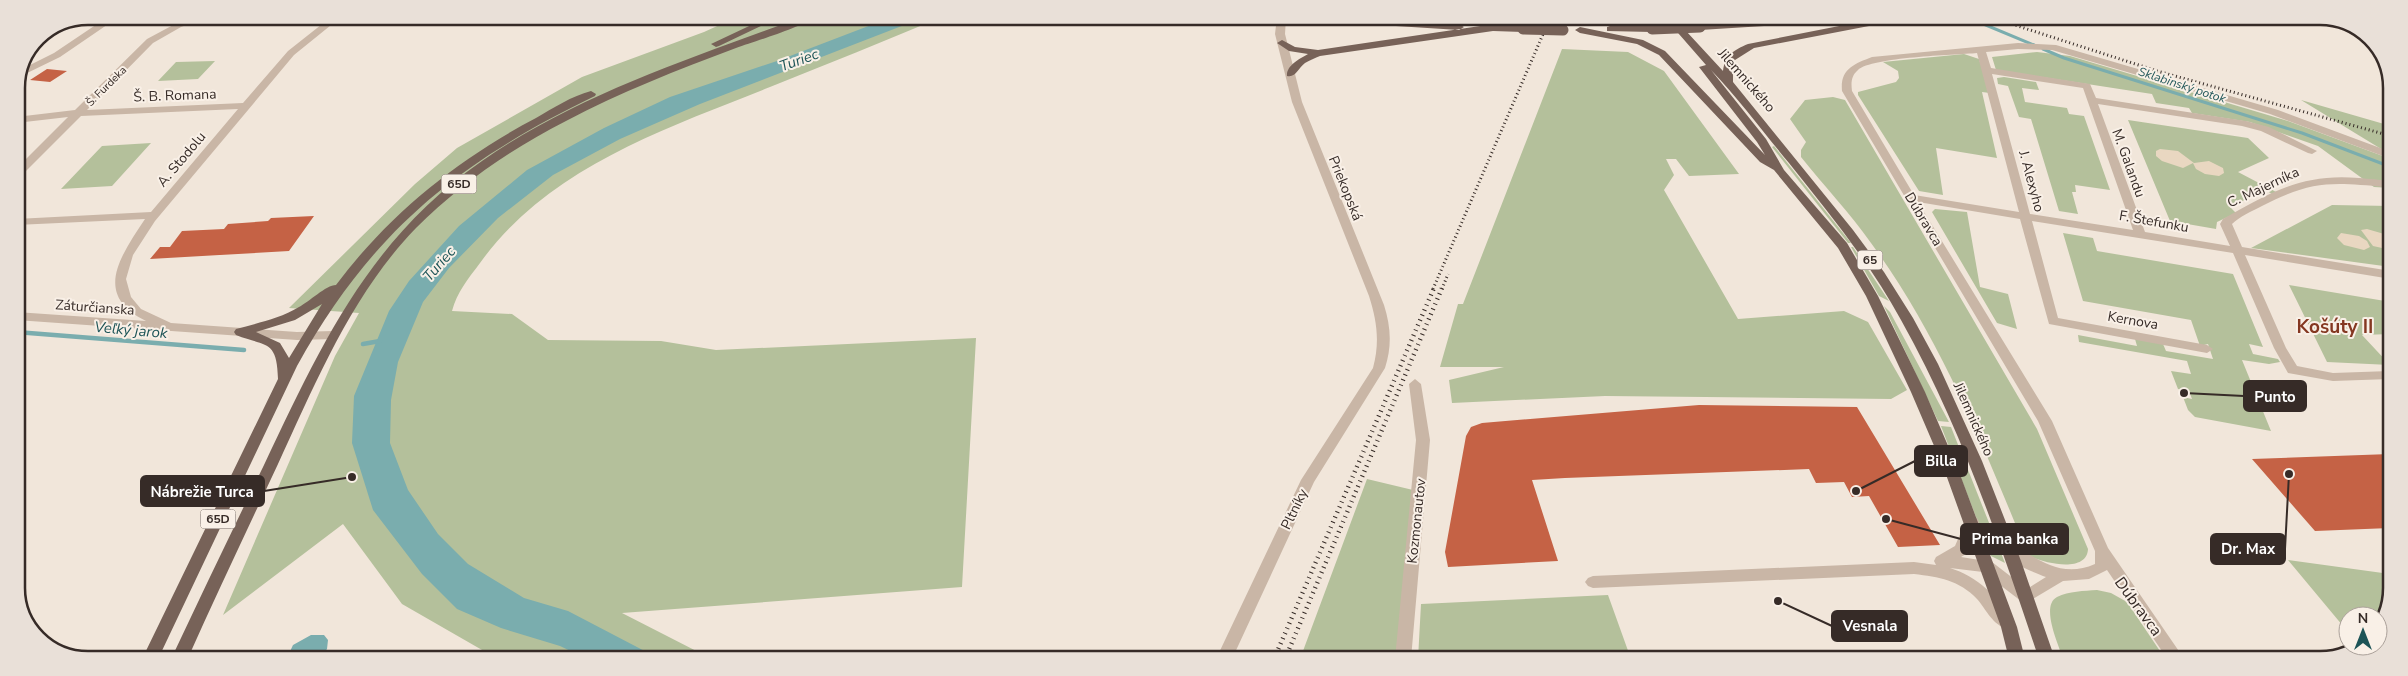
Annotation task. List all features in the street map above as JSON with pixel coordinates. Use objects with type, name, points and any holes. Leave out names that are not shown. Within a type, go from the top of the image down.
[{"type":"main road","points":[[712,46],[758,25]]},
{"type":"main road","points":[[712,46],[771,25]]},
{"type":"main road","name":"65D","points":[[183,651],[333,335],[358,293],[399,238],[442,197],[486,164],[542,129],[601,99],[685,64],[789,25]]},
{"type":"main road","points":[[1441,25],[1563,30],[1748,25]]},
{"type":"main road","points":[[1481,25],[1494,28]]},
{"type":"main road","points":[[1674,25],[1692,46]]},
{"type":"main road","points":[[1728,82],[1726,67],[1729,60],[1743,49],[1759,44],[1865,25]]},
{"type":"main road","points":[[1282,43],[1292,49],[1318,53],[1494,28]]},
{"type":"main road","points":[[1580,30],[1640,42],[1662,53],[1764,160],[1780,171]]},
{"type":"main road","name":"65D","points":[[154,651],[284,380],[309,336],[349,275],[383,236],[416,204],[454,173],[530,125],[593,93],[712,46]]},
{"type":"main road","name":"Jilemnického","points":[[1692,46],[1728,82],[1835,213],[1892,293],[1942,388],[2009,550],[2044,651]]},
{"type":"main road","name":"Jilemnického","points":[[1692,46],[1693,52],[1762,141],[1780,171],[1842,246],[1857,268],[1920,398],[1972,522],[2009,627],[2015,651]]},
{"type":"main road","points":[[1290,74],[1300,62],[1318,53]]},
{"type":"main road","points":[[240,332],[281,322],[308,309],[349,275]]},
{"type":"main road","points":[[240,332],[267,340],[282,351],[284,380]]},
{"type":"street","points":[[28,70],[57,56],[103,25]]},
{"type":"street","name":"Š. Furdeka","points":[[25,166],[150,41],[179,25]]},
{"type":"street","name":"A. Stodolu","points":[[171,328],[129,306],[121,289],[122,268],[127,254],[154,215],[246,106],[302,42],[324,25]]},
{"type":"street","name":"Priekopská","points":[[1279,25],[1290,74],[1309,136],[1380,313],[1385,337],[1379,368]]},
{"type":"street","name":"Dúbravca","points":[[2172,651],[2102,551],[2045,421],[1861,117],[1847,91],[1846,80],[1855,67],[1867,61],[2018,46],[2054,48],[2274,112],[2383,153]]},
{"type":"street","name":"J. Alexyho","points":[[1981,49],[2054,321]]},
{"type":"street","name":"M. Galandu","points":[[1987,70],[2087,86],[2140,234]]},
{"type":"street","points":[[2092,100],[2242,123],[2265,129],[2312,151]]},
{"type":"street","name":"Š. B. Romana","points":[[25,119],[79,113],[246,106]]},
{"type":"street","name":"C. Majerníka","points":[[2383,184],[2317,180],[2297,187],[2227,221],[2226,224],[2280,348],[2293,370],[2333,377],[2383,375]]},
{"type":"street","name":"F. Štefunku","points":[[1911,198],[2383,274]]},
{"type":"street","points":[[25,222],[154,215]]},
{"type":"street","name":"Záturčianska","points":[[25,317],[171,328],[309,336],[333,335]]},
{"type":"street","name":"Kernova","points":[[2054,321],[2207,349]]},
{"type":"street","name":"Pltníky","points":[[1228,651],[1308,480],[1379,368]]},
{"type":"street","name":"Kozmonautov","points":[[1404,651],[1423,440],[1415,384]]},
{"type":"street","name":"Jilemnického","points":[[1914,568],[1942,561],[1961,550],[1972,522]]},
{"type":"street","name":"Dúbravca","points":[[2009,550],[2029,564],[2060,576],[2077,577],[2093,573],[2101,568],[2103,561],[2102,551]]},
{"type":"street","name":"Jilemnického","points":[[1942,561],[1987,566]]},
{"type":"street","points":[[1987,566],[2026,597]]},
{"type":"street","name":"Jilemnického","points":[[1593,582],[1914,568],[1947,571],[1960,576],[1980,590],[2009,627]]},
{"type":"street","name":"Dúbravca","points":[[2026,597],[2060,576]]},
{"type":"green space","points":[[719,25],[922,25],[650,136],[574,176],[540,201],[508,230],[467,280],[452,311],[512,314],[548,340],[661,341],[716,350],[976,338],[962,587],[622,613],[696,651],[484,651],[402,604],[343,524],[223,615],[335,356],[359,313],[289,308],[415,184],[457,148],[582,77]]},
{"type":"green space","points":[[1562,49],[1628,52],[1664,71],[1739,174],[1689,176],[1676,159],[1666,159],[1674,175],[1664,190],[1738,319],[1844,311],[1868,322],[1907,390],[1891,399],[1605,396],[1452,403],[1449,380],[1504,367],[1440,367],[1458,304],[1463,304]]},
{"type":"green space","points":[[2037,52],[2070,56],[2288,121],[2383,156],[2383,188],[2374,187],[2318,146],[2250,122],[2192,113],[2189,108],[2156,103],[2152,94],[1996,70],[1992,57]]},
{"type":"green space","points":[[1964,54],[1979,59],[1990,93],[1982,92],[1997,158],[1936,148],[1943,195],[1919,191],[1858,95],[1858,92],[1896,82],[1899,78],[1898,71],[1883,62]]},
{"type":"green space","points":[[215,61],[198,79],[158,81],[176,62]]},
{"type":"green space","points":[[2004,77],[2036,82],[2039,90],[2022,88],[2025,102],[2067,108],[2069,114],[2084,116],[2110,190],[2075,185],[2076,192],[2072,192],[2078,214],[2059,211],[2031,119],[2019,117],[2008,86],[1998,84],[1997,78]]},
{"type":"green space","points":[[1833,97],[1845,100],[2037,429],[2088,549],[2086,557],[2080,562],[2072,564],[2053,563],[2028,555],[1995,474],[1959,394],[1918,316],[1896,279],[1863,232],[1801,157],[1801,150],[1806,142],[1790,119],[1805,100]]},
{"type":"green space","points":[[2301,100],[2383,124],[2383,150]]},
{"type":"green space","points":[[2128,120],[2248,138],[2269,158],[2238,172],[2278,193],[2274,195],[2265,190],[2230,207],[2236,213],[2217,222],[2216,229],[2170,221]]},
{"type":"green space","points":[[151,143],[112,186],[61,189],[102,146]]},
{"type":"green space","points":[[1774,146],[1851,243],[1848,243],[1772,147]]},
{"type":"green space","points":[[2332,205],[2383,206],[2383,266],[2251,248]]},
{"type":"green space","points":[[1935,209],[1967,212],[1980,287],[2008,294],[2017,329],[1997,323],[1932,212]]},
{"type":"green space","points":[[2063,233],[2093,238],[2097,251],[2233,274],[2263,347],[2249,344],[2253,354],[2278,359],[2280,362],[2269,364],[2242,360],[2271,431],[2195,417],[2188,410],[2183,397],[2192,399],[2189,391],[2178,389],[2171,371],[2191,374],[2187,361],[2079,342],[2078,335],[2137,346],[2135,339],[2163,344],[2166,351],[2213,359],[2208,344],[2200,346],[2191,320],[2083,301]]},
{"type":"green space","points":[[1851,247],[1853,247],[1889,301],[1879,296]]},
{"type":"green space","points":[[2289,285],[2383,301],[2383,334],[2362,335],[2383,358],[2383,365],[2327,362]]},
{"type":"green space","points":[[1884,306],[1890,312],[1949,422],[1938,421]]},
{"type":"green space","points":[[1941,426],[1951,427],[2005,563],[1991,556]]},
{"type":"green space","points":[[1367,479],[1413,490],[1399,651],[1303,651]]},
{"type":"green space","points":[[2288,560],[2383,573],[2381,605],[2338,606],[2338,620]]},
{"type":"green space","points":[[2097,590],[2111,593],[2127,602],[2160,651],[2060,651],[2052,626],[2050,609],[2052,602],[2057,597]]},
{"type":"green space","points":[[1608,595],[1628,651],[1418,651],[1421,604]]},
{"type":"shaded area","points":[[2160,149],[2178,151],[2194,163],[2209,161],[2223,168],[2224,173],[2219,176],[2205,174],[2196,169],[2193,163],[2183,168],[2162,161],[2156,156],[2156,151]]},
{"type":"shaded area","points":[[2367,229],[2383,234],[2383,248],[2373,246],[2361,230]]},
{"type":"shaded area","points":[[2341,233],[2359,236],[2367,241],[2370,247],[2364,250],[2344,245],[2337,238]]},
{"type":"water","name":"Turiec","points":[[871,25],[904,25],[700,104],[620,139],[553,175],[498,218],[449,268],[423,302],[398,362],[391,400],[390,443],[408,490],[438,534],[468,564],[524,598],[568,611],[645,651],[570,651],[501,628],[457,609],[422,574],[373,510],[352,443],[354,396],[389,311],[409,281],[459,226],[527,170],[604,128],[670,97],[777,61]]},
{"type":"water","points":[[311,635],[324,635],[328,640],[326,651],[290,651],[293,645]]},
{"type":"building","points":[[47,69],[67,71],[50,82],[30,80]]},
{"type":"building","points":[[314,216],[289,251],[150,259],[160,247],[170,247],[182,231],[224,229],[228,224],[268,221],[271,218]]},
{"type":"building","points":[[1699,405],[1857,407],[1940,545],[1898,547],[1869,496],[1852,497],[1844,482],[1816,483],[1809,469],[1565,478],[1532,480],[1558,561],[1448,567],[1445,552],[1466,436],[1471,427],[1482,423]]},
{"type":"building","points":[[2383,454],[2383,528],[2315,531],[2252,459]]},
{"type":"waterway","name":"Sklabinský potok","points":[[1986,25],[2034,45]]},
{"type":"waterway","name":"Sklabinský potok","points":[[2043,49],[2064,58],[2302,133],[2383,164]]},
{"type":"waterway","name":"Veľký jarok","points":[[25,333],[244,350]]},
{"type":"waterway","name":"Veľký jarok","points":[[363,344],[380,341]]},
{"type":"railway","points":[[1433,289],[1547,25]]},
{"type":"railway","points":[[2015,25],[2157,71],[2383,134]]},
{"type":"railway","points":[[1442,289],[1448,274]]},
{"type":"railway","points":[[1277,651],[1434,288]]},
{"type":"railway","points":[[1288,651],[1442,288]]},
{"type":"place","name":"Punto","points":[[2184,393]]},
{"type":"place","name":"Dr. Max","points":[[2289,474]]},
{"type":"place","name":"Nábrežie Turca","points":[[352,477]]},
{"type":"place","name":"Billa","points":[[1856,491]]},
{"type":"place","name":"Prima banka","points":[[1886,519]]},
{"type":"place","name":"Vesnala","points":[[1778,601]]},
{"type":"district","name":"Košúty II","points":[[2335,326]]}]
